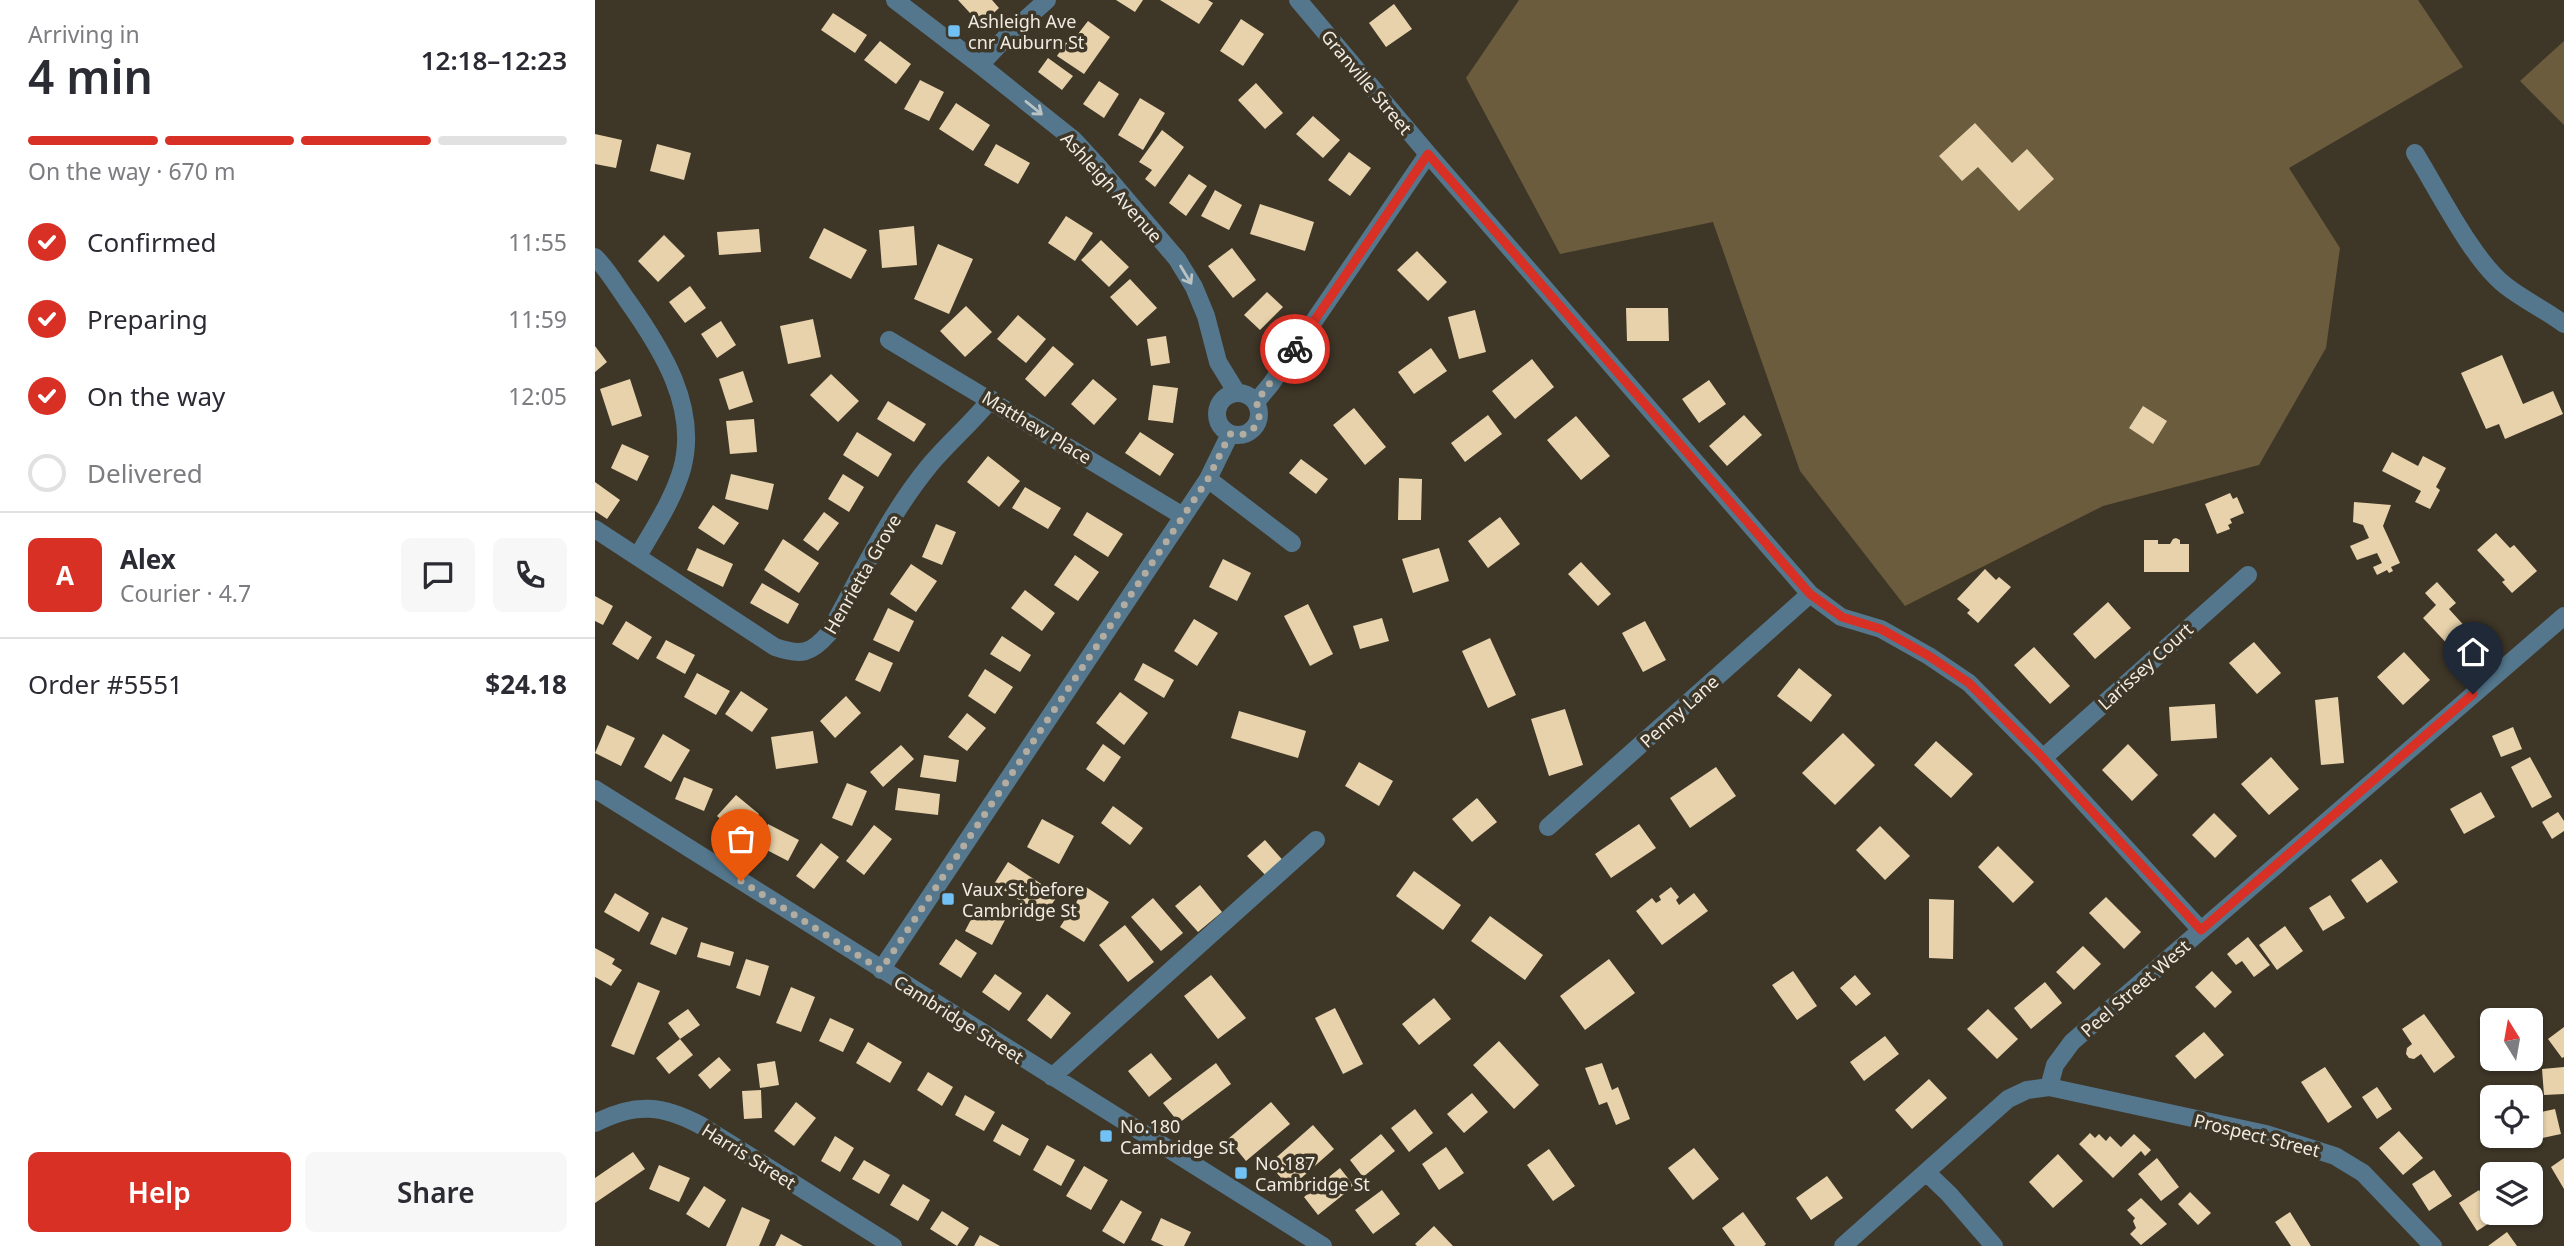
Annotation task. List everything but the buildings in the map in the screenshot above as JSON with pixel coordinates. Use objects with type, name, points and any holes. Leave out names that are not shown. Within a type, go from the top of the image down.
[{"type":"street","name":"Ashleigh Avenue","points":[[895,0],[981,65],[1074,141],[1177,260],[1194,287],[1206,316],[1218,362],[1237,393]]},
{"type":"street","points":[[981,65],[1008,35],[1047,0]]},
{"type":"street","name":"Granville Street","points":[[1298,0],[1810,594],[1842,617],[1881,629],[1969,683],[2043,758],[2201,930]]},
{"type":"street","points":[[2415,153],[2487,267],[2505,285],[2564,324]]},
{"type":"street","points":[[1256,402],[1428,154]]},
{"type":"street","points":[[595,257],[659,348],[677,386],[684,413],[682,468],[668,502],[638,556]]},
{"type":"street","name":"Matthew Place","points":[[889,340],[1184,516]]},
{"type":"street","points":[[1237,393],[1244,393],[1256,402],[1260,415],[1255,428],[1244,435],[1230,434],[1219,424],[1217,411],[1224,398],[1237,393]]},
{"type":"street","name":"Henrietta Grove","points":[[595,529],[775,646],[789,652],[805,653],[818,646],[829,633],[896,513],[929,466],[972,423],[991,399]]},
{"type":"street","points":[[881,970],[1184,516],[1208,479],[1230,434]]},
{"type":"street","points":[[1208,479],[1292,543]]},
{"type":"street","name":"Larissey Court","points":[[2043,758],[2248,575]]},
{"type":"street","name":"Penny Lane","points":[[1548,827],[1810,594]]},
{"type":"street","name":"Peel Street West","points":[[2049,1087],[2055,1065],[2072,1042],[2564,615]]},
{"type":"street","name":"Cambridge Street","points":[[597,795],[1323,1246]]},
{"type":"street","points":[[1052,1077],[1316,840]]},
{"type":"street","points":[[1843,1246],[2008,1099],[2027,1090],[2049,1087]]},
{"type":"street","name":"Prospect Street","points":[[2049,1087],[2266,1134],[2335,1156],[2363,1173],[2433,1246]]},
{"type":"street","name":"Harris Street","points":[[595,1123],[623,1112],[652,1108],[676,1112],[893,1246]]},
{"type":"street","points":[[1926,1172],[1994,1246]]},
{"type":"shaded area","points":[[1519,0],[2418,0],[2463,67],[2289,168],[2340,248],[2326,348],[2259,465],[2103,506],[1905,606],[1800,471],[1713,222],[1560,254],[1466,78]]},
{"type":"shaded area","points":[[2564,41],[2564,125],[2520,81]]},
{"type":"way so far","points":[[741,881],[881,970],[1208,479],[1230,434],[1244,435],[1255,428],[1260,415],[1256,402],[1295,349]]},
{"type":"place","name":"Ashleigh Ave cnr Auburn St","points":[[954,31]]},
{"type":"place","name":"Vaux St before Cambridge St","points":[[948,899]]},
{"type":"place","name":"No.180 Cambridge St","points":[[1106,1136]]},
{"type":"place","name":"No.187 Cambridge St","points":[[1241,1173]]},
{"type":"route","points":[[1295,349],[1428,154],[1810,594],[1842,617],[1881,629],[1969,683],[2043,758],[2201,930],[2473,694]]}]
